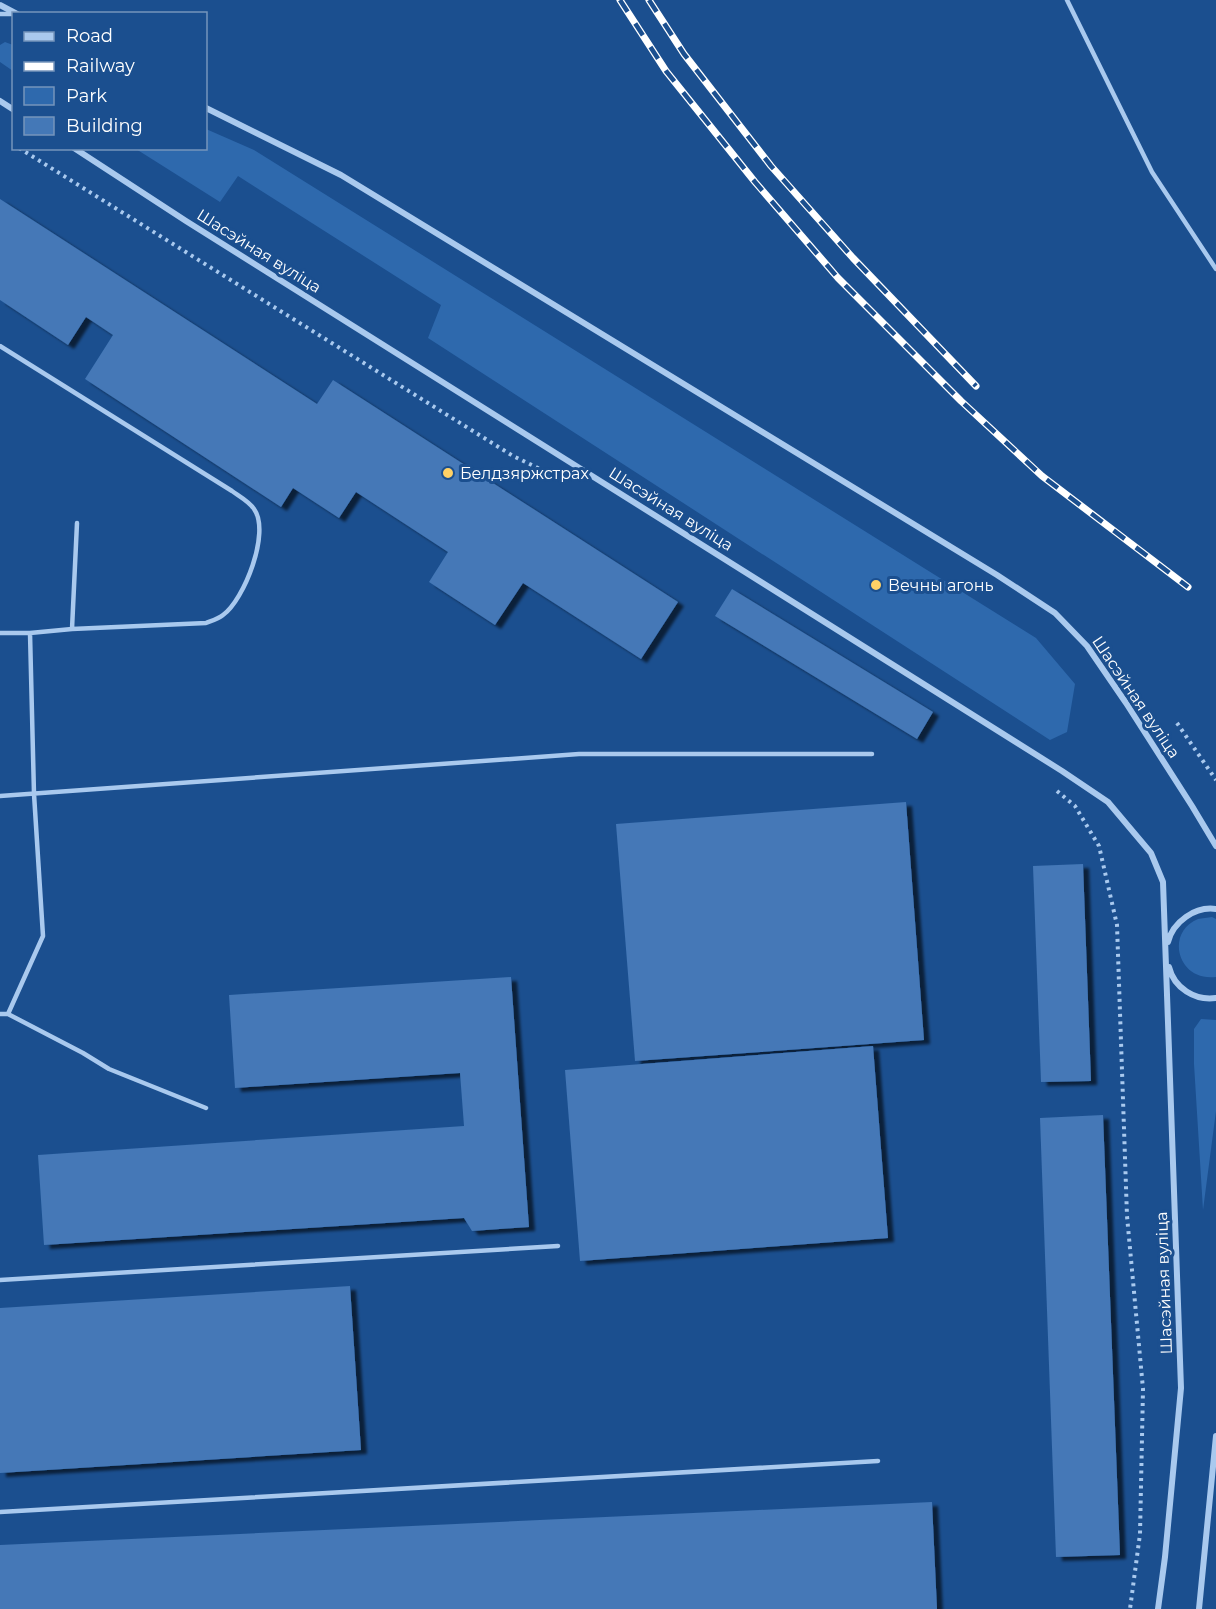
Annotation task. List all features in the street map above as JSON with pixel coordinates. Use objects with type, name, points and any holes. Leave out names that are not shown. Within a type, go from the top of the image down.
[{"type":"street","name":"Шасэйная вуліца","points":[[207,108],[341,175],[1055,613],[1087,646],[1126,703],[1216,846]]},
{"type":"street","name":"Шасэйная вуліца","points":[[77,150],[186,221],[1062,771],[1108,802],[1151,853],[1163,882],[1181,1388],[1158,1609]]},
{"type":"street","name":"Шасэйная вуліца","points":[[1216,909],[1208,908],[1193,912],[1176,924],[1168,939],[1166,955],[1170,974],[1181,987],[1195,996],[1207,999],[1216,998]]},
{"type":"street","points":[[1199,1609],[1216,1436]]},
{"type":"lane","points":[[1067,0],[1152,172],[1216,269]]},
{"type":"lane","points":[[0,346],[232,491],[255,509],[260,527],[258,552],[236,600],[223,615],[206,623],[0,633]]},
{"type":"lane","points":[[72,629],[77,523]]},
{"type":"lane","points":[[8,1014],[43,936],[34,794],[30,633]]},
{"type":"lane","points":[[0,796],[579,753],[872,754]]},
{"type":"lane","points":[[0,1014],[8,1014],[109,1069],[206,1108]]},
{"type":"lane","points":[[0,1281],[558,1246]]},
{"type":"lane","points":[[0,1512],[878,1461]]},
{"type":"path","points":[[1178,723],[1216,780]]},
{"type":"green space","points":[[5,42],[12,45],[12,70],[0,62],[0,45]]},
{"type":"green space","points":[[207,129],[254,150],[1036,638],[1075,684],[1067,732],[1050,740],[428,338],[441,305],[238,176],[220,202],[138,150],[207,150]]},
{"type":"green space","points":[[1212,917],[1216,919],[1216,977],[1192,972],[1184,964],[1179,944],[1181,934],[1188,925],[1198,919]]},
{"type":"green space","points":[[1201,1019],[1216,1020],[1216,1111],[1203,1210],[1194,1064],[1194,1029]]},
{"type":"building","points":[[0,199],[317,404],[333,380],[678,602],[641,659],[523,583],[495,625],[429,582],[448,552],[356,492],[339,518],[293,488],[281,507],[85,379],[113,335],[86,317],[68,345],[0,300]]},
{"type":"building","points":[[732,589],[933,712],[917,739],[715,616]]},
{"type":"building","points":[[906,802],[924,1040],[635,1061],[616,824]]},
{"type":"building","points":[[1083,864],[1091,1081],[1041,1082],[1033,866]]},
{"type":"building","points":[[511,977],[529,1227],[472,1231],[464,1218],[44,1245],[38,1155],[464,1126],[460,1073],[235,1088],[229,995]]},
{"type":"building","points":[[873,1046],[888,1238],[580,1261],[565,1070]]},
{"type":"building","points":[[1103,1115],[1120,1555],[1056,1557],[1040,1118]]},
{"type":"building","points":[[350,1286],[361,1450],[0,1473],[0,1308]]},
{"type":"building","points":[[932,1502],[937,1609],[0,1609],[0,1545]]},
{"type":"railway","points":[[620,0],[666,71],[755,182],[838,278],[961,401],[1042,476],[1188,587]]},
{"type":"railway","points":[[649,0],[684,54],[771,166],[853,258],[976,386]]},
{"type":"place","name":"Белдзяржстрах","points":[[448,473]]},
{"type":"place","name":"Вечны агонь","points":[[876,585]]}]
